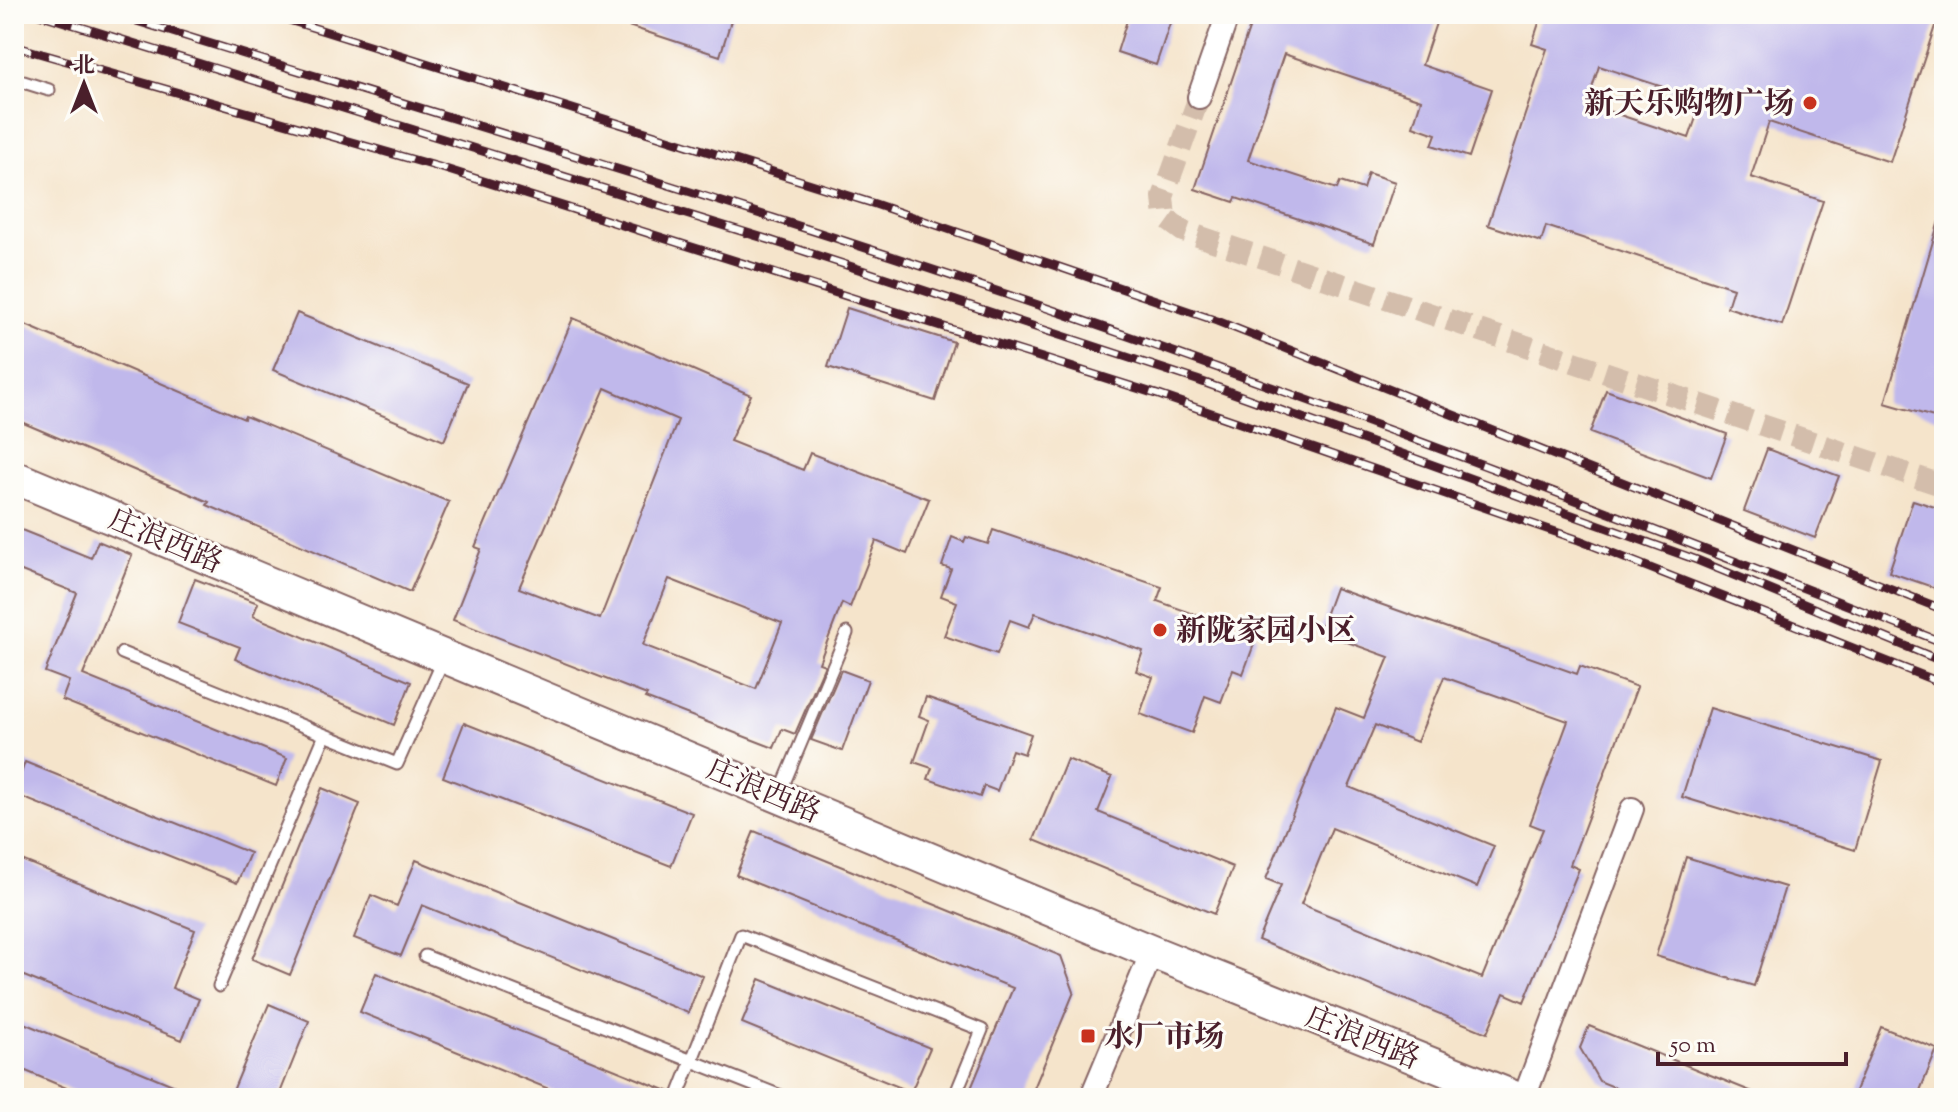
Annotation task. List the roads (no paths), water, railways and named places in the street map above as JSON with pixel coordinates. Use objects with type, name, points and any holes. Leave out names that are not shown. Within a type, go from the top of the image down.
[{"type":"street","points":[[1199,97],[1228,14]]},
{"type":"street","name":"庄浪西路","points":[[14,477],[1152,952],[1516,1098]]},
{"type":"street","points":[[1524,1098],[1632,809]]},
{"type":"street","points":[[1091,1098],[1152,952]]},
{"type":"lane","points":[[14,79],[49,90]]},
{"type":"lane","points":[[779,796],[847,633]]},
{"type":"lane","points":[[122,653],[397,764],[445,657]]},
{"type":"lane","points":[[219,986],[325,735]]},
{"type":"lane","points":[[677,1098],[741,935],[982,1030],[954,1098]]},
{"type":"lane","points":[[425,956],[786,1098]]},
{"type":"tunnel","points":[[1199,97],[1163,197],[1165,218],[1183,231],[1944,486]]},
{"type":"railway","points":[[39,14],[770,240],[1197,380],[1697,560],[1944,662]]},
{"type":"railway","points":[[114,14],[662,183],[1072,317],[1485,466],[1944,643]]},
{"type":"railway","points":[[270,14],[875,204],[1217,321],[1944,610]]},
{"type":"railway","points":[[14,46],[439,167],[1159,395],[1579,540],[1944,684]]},
{"type":"place","name":"新天乐购物广场","points":[[1810,103]]},
{"type":"place","name":"新陇家园小区","points":[[1160,630]]},
{"type":"place","name":"水厂市场","points":[[1088,1036]]}]
